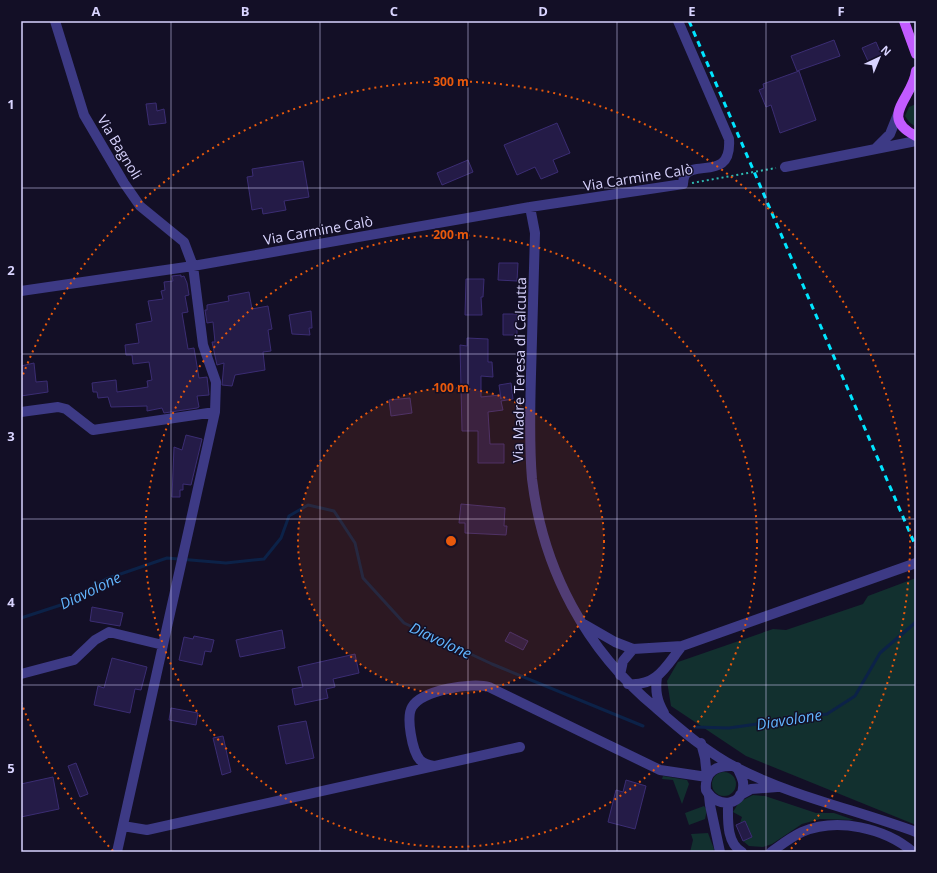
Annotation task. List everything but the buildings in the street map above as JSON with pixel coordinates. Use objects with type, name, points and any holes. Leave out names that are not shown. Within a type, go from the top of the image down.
[{"type":"main road","points":[[904,21],[915,52],[916,66]]},
{"type":"main road","points":[[916,71],[912,84],[899,110],[898,119],[904,128],[916,136]]},
{"type":"main road","points":[[899,110],[908,98],[916,96]]},
{"type":"street","name":"Via Bagnoli","points":[[55,21],[84,115],[124,183],[140,206],[184,242],[192,266]]},
{"type":"street","points":[[678,21],[729,139],[730,150],[724,161],[714,168],[691,171],[685,175],[683,184]]},
{"type":"street","points":[[875,150],[890,134],[899,110]]},
{"type":"street","points":[[785,167],[916,141]]},
{"type":"street","name":"Via Carmine Calò","points":[[21,291],[192,266],[530,208],[683,184]]},
{"type":"street","name":"Via Madre Teresa di Calcutta","points":[[530,208],[535,233],[530,439],[532,480],[548,550],[560,582],[580,622],[595,646],[628,684],[665,717],[736,767],[779,787],[916,832]]},
{"type":"street","points":[[117,852],[182,566],[215,412],[216,382],[203,345],[192,266]]},
{"type":"street","points":[[21,412],[62,408],[93,430],[215,412]]},
{"type":"street","points":[[580,622],[615,642],[633,649],[682,646],[916,563]]},
{"type":"street","points":[[21,674],[74,660],[94,640],[109,632],[163,645]]},
{"type":"street","points":[[628,684],[646,683],[657,677],[682,646]]},
{"type":"street","points":[[620,675],[623,661],[633,649]]},
{"type":"street","points":[[657,677],[656,690],[658,703],[665,717]]},
{"type":"street","points":[[434,766],[424,764],[416,753],[408,721],[411,708],[415,703],[427,695],[475,684],[489,687],[660,770],[707,777]]},
{"type":"street","points":[[701,743],[705,758],[707,777],[706,790],[709,796],[720,852]]},
{"type":"street","points":[[123,826],[147,830],[520,747]]},
{"type":"street","points":[[707,777],[715,768],[722,766],[736,767],[743,783],[740,794],[736,799],[728,803],[720,803],[709,796]]},
{"type":"street","points":[[740,794],[751,789],[779,787]]},
{"type":"street","points":[[728,803],[727,823],[734,844],[742,852]]},
{"type":"street","points":[[771,852],[801,832],[832,824],[867,829],[902,843],[913,852]]},
{"type":"path","name":"Via Carmine Calò","points":[[683,184],[774,169]]},
{"type":"green space","points":[[916,104],[916,127],[909,122],[905,116],[909,107]]},
{"type":"green space","points":[[916,578],[916,825],[746,756],[671,706],[667,681],[678,662],[773,629],[786,630],[863,604],[868,596]]},
{"type":"green space","points":[[724,772],[733,775],[736,784],[733,793],[724,796],[715,793],[712,784],[715,775]]},
{"type":"green space","points":[[663,776],[687,780],[689,784],[682,804],[673,780],[662,779]]},
{"type":"green space","points":[[753,795],[765,796],[816,813],[834,813],[854,820],[820,819],[802,824],[772,844],[763,847],[749,846],[743,841],[752,837],[745,821],[740,823],[742,817],[733,812],[739,802]]},
{"type":"green space","points":[[704,806],[707,810],[705,819],[689,825],[685,813]]},
{"type":"green space","points":[[708,833],[714,849],[713,852],[690,852],[693,840],[691,834]]},
{"type":"waterway","name":"Diavolone","points":[[21,618],[64,604],[106,579],[167,558],[226,563],[264,559],[281,538],[289,516],[308,505],[334,511],[355,543],[363,578],[404,623],[492,664],[643,726]]},
{"type":"waterway","name":"Diavolone","points":[[694,727],[729,728],[827,714],[855,696],[880,653],[916,622]]},
{"type":"railway","points":[[689,21],[916,547]]}]
